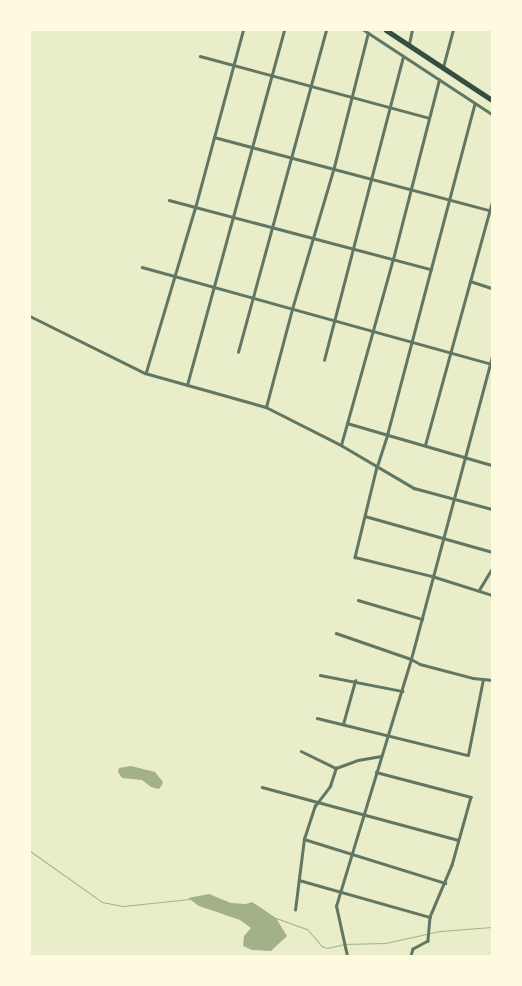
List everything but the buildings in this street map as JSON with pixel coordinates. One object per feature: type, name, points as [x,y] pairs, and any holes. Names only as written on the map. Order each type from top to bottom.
[{"type":"main road","points":[[386,30],[492,100]]},
{"type":"street","points":[[145,373],[195,208],[232,64],[243,30]]},
{"type":"street","points":[[187,385],[284,30]]},
{"type":"street","points":[[238,352],[274,227],[326,30]]},
{"type":"street","points":[[364,30],[492,114]]},
{"type":"street","points":[[409,45],[412,30]]},
{"type":"street","points":[[442,68],[453,30]]},
{"type":"street","points":[[266,407],[292,309],[334,167],[368,33]]},
{"type":"street","points":[[200,56],[352,99],[429,118]]},
{"type":"street","points":[[324,360],[403,57]]},
{"type":"street","points":[[340,446],[393,259],[439,80]]},
{"type":"street","points":[[475,104],[388,434],[377,466],[355,557],[432,576],[492,595]]},
{"type":"street","points":[[488,112],[492,110]]},
{"type":"street","points":[[214,137],[334,167],[491,211]]},
{"type":"street","points":[[170,200],[353,250],[431,269]]},
{"type":"street","points":[[425,445],[492,202]]},
{"type":"street","points":[[142,267],[491,363]]},
{"type":"street","points":[[470,281],[492,288]]},
{"type":"street","points":[[30,316],[145,373],[266,407],[377,466],[414,488],[492,509]]},
{"type":"street","points":[[347,956],[336,906],[412,659],[442,538],[492,357]]},
{"type":"street","points":[[347,423],[492,465]]},
{"type":"street","points":[[365,516],[492,552]]},
{"type":"street","points":[[479,590],[492,568]]},
{"type":"street","points":[[358,600],[422,619]]},
{"type":"street","points":[[336,633],[412,659],[420,664],[492,680]]},
{"type":"street","points":[[320,674],[402,691]]},
{"type":"street","points":[[317,718],[468,754],[482,679]]},
{"type":"street","points":[[343,724],[355,681]]},
{"type":"street","points":[[301,752],[336,768],[358,760],[381,756]]},
{"type":"street","points":[[295,910],[304,839],[315,806],[330,786],[336,768]]},
{"type":"street","points":[[376,772],[471,797],[452,865],[430,917],[428,941],[413,949],[411,956]]},
{"type":"street","points":[[262,787],[458,840]]},
{"type":"street","points":[[304,839],[445,883]]},
{"type":"street","points":[[299,880],[430,917]]},
{"type":"shaded area","points":[[131,766],[155,772],[163,782],[162,785],[159,789],[151,787],[142,780],[122,778],[118,772],[119,768]]},
{"type":"shaded area","points":[[209,894],[231,903],[246,904],[252,902],[276,918],[287,936],[271,951],[252,950],[243,946],[244,936],[251,928],[240,920],[199,906],[188,898]]},
{"type":"waterway","points":[[30,851],[102,902],[123,906],[190,899]]},
{"type":"waterway","points":[[276,918],[307,929],[322,946],[327,948],[344,944],[385,943],[440,931],[492,927]]}]
